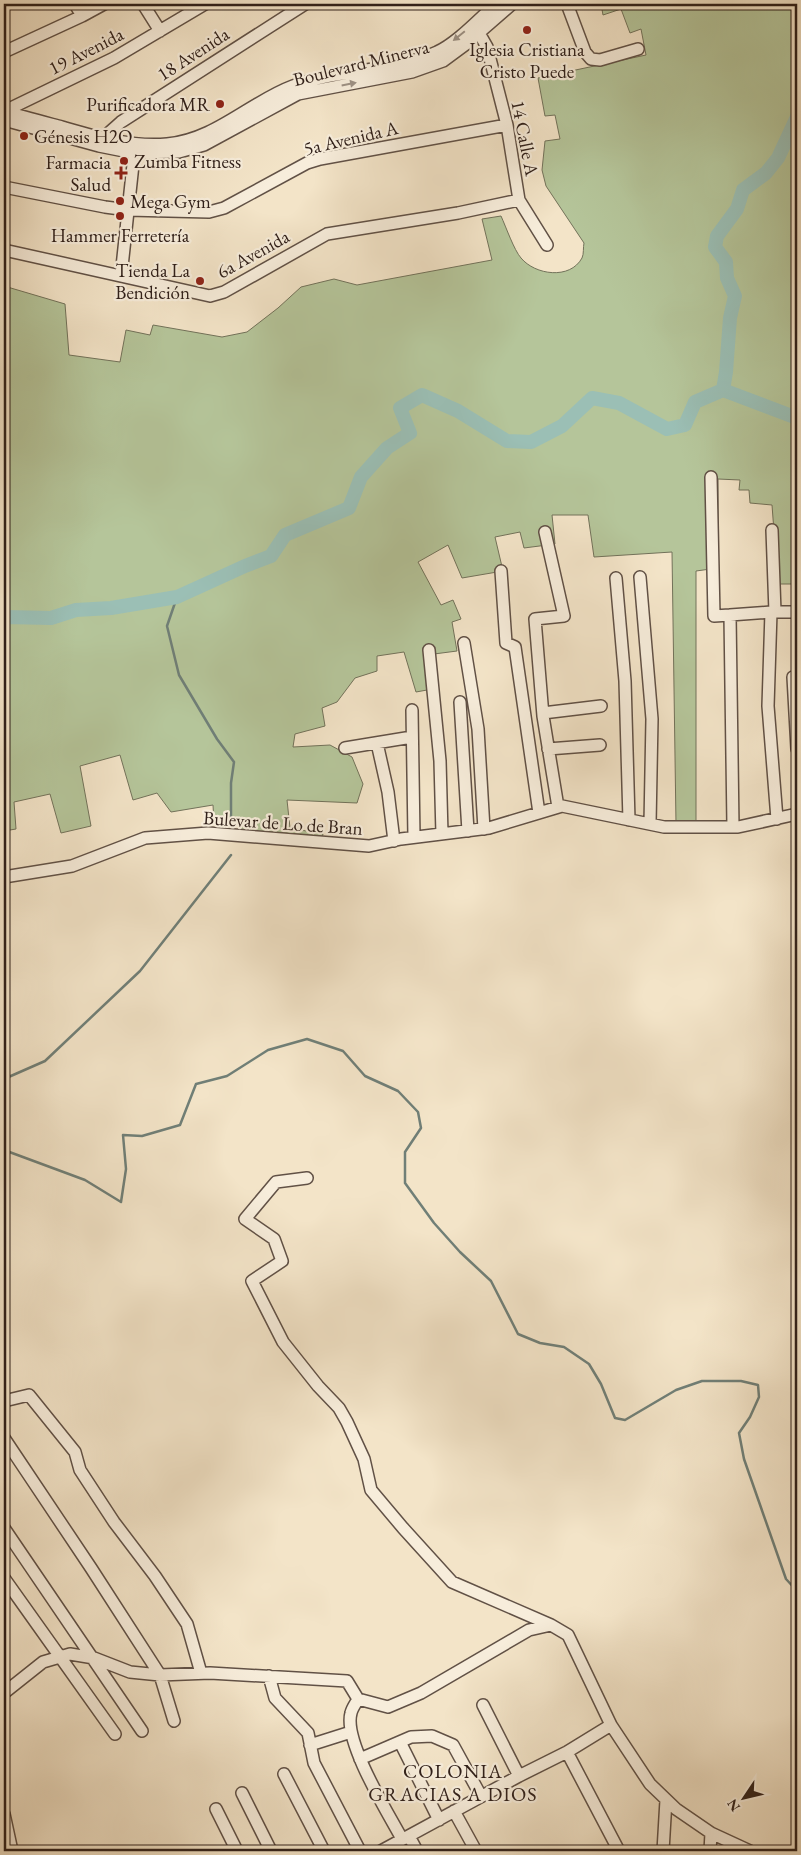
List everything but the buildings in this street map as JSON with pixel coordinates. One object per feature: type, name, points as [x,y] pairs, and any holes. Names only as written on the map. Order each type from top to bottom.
[{"type":"street","points":[[75,4],[82,16]]},
{"type":"street","points":[[4,52],[104,4]]},
{"type":"street","points":[[143,4],[160,32]]},
{"type":"street","name":"19 Avenida","points":[[5,114],[13,107],[114,58],[205,4]]},
{"type":"street","name":"18 Avenida","points":[[103,138],[121,122],[305,4]]},
{"type":"street","name":"Boulevard Minerva","points":[[5,114],[103,138],[135,149],[182,142],[207,132],[294,86],[410,61],[439,52],[459,36],[485,9],[496,4]]},
{"type":"street","name":"Boulevard Minerva","points":[[5,114],[99,146],[165,153],[179,152],[204,144],[298,94],[412,72],[443,61],[454,54],[512,4]]},
{"type":"street","points":[[567,4],[585,52],[591,59],[600,60],[638,49]]},
{"type":"street","name":"14 Calle A","points":[[479,33],[487,47],[507,125],[519,200],[547,245]]},
{"type":"street","name":"5a Avenida A","points":[[4,187],[128,210],[209,212],[224,208],[307,163],[320,159],[507,125]]},
{"type":"street","points":[[121,276],[135,149]]},
{"type":"street","name":"6a Avenida","points":[[4,250],[210,296],[224,292],[327,234],[458,213],[519,200]]},
{"type":"street","points":[[711,477],[714,616],[797,612]]},
{"type":"street","points":[[772,530],[773,612],[768,706],[777,818]]},
{"type":"street","points":[[546,532],[564,616],[535,619],[543,712],[558,807]]},
{"type":"street","points":[[501,571],[506,643],[515,647],[539,813]]},
{"type":"street","points":[[640,577],[652,719],[650,824]]},
{"type":"street","points":[[616,578],[625,681],[629,820]]},
{"type":"street","points":[[730,615],[733,827]]},
{"type":"street","points":[[464,643],[478,729],[484,829]]},
{"type":"street","points":[[429,650],[440,761],[442,834]]},
{"type":"street","points":[[793,677],[797,749]]},
{"type":"street","points":[[460,702],[468,831]]},
{"type":"street","points":[[543,712],[601,706]]},
{"type":"street","points":[[412,710],[414,838]]},
{"type":"street","points":[[345,748],[412,737]]},
{"type":"street","points":[[376,743],[388,792],[394,841]]},
{"type":"street","points":[[548,749],[600,745]]},
{"type":"street","name":"Bulevar de Lo de Bran","points":[[4,877],[72,866],[145,838],[208,833],[369,846],[484,829],[562,806],[664,827],[733,827],[797,814]]},
{"type":"street","points":[[308,1178],[276,1182],[245,1218],[274,1239],[282,1261],[252,1281],[283,1342],[343,1415],[364,1459],[371,1490],[452,1582],[568,1634],[611,1725],[650,1784],[676,1809],[711,1833],[746,1850]]},
{"type":"street","points":[[4,1401],[29,1395],[75,1452],[80,1470],[114,1522],[155,1576],[187,1624],[201,1673]]},
{"type":"street","points":[[4,1438],[160,1675],[174,1721]]},
{"type":"street","points":[[4,1528],[142,1731]]},
{"type":"street","points":[[4,1578],[115,1734]]},
{"type":"street","points":[[5,1688],[43,1662],[70,1654],[94,1658],[130,1672],[160,1675],[201,1673],[347,1681],[358,1699],[388,1707],[421,1693],[529,1630],[551,1625]]},
{"type":"street","points":[[269,1676],[275,1698],[308,1732],[314,1763],[360,1851]]},
{"type":"street","points":[[358,1699],[351,1714],[351,1732],[360,1758],[406,1838],[417,1851]]},
{"type":"street","points":[[483,1705],[519,1776]]},
{"type":"street","points":[[381,1851],[566,1752],[611,1725]]},
{"type":"street","points":[[310,1745],[351,1732]]},
{"type":"street","points":[[360,1758],[411,1737],[432,1736],[453,1745],[481,1796]]},
{"type":"street","points":[[400,1742],[439,1820]]},
{"type":"street","points":[[566,1752],[619,1851]]},
{"type":"street","points":[[284,1774],[324,1851]]},
{"type":"street","points":[[242,1793],[271,1851]]},
{"type":"street","points":[[663,1851],[666,1800]]},
{"type":"street","points":[[216,1809],[237,1851]]},
{"type":"street","points":[[454,1811],[476,1851]]},
{"type":"street","points":[[4,1814],[12,1851]]},
{"type":"street","points":[[710,1851],[711,1833]]},
{"type":"green space","points":[[601,4],[797,4],[797,584],[778,584],[772,505],[750,503],[749,490],[739,490],[740,480],[718,479],[718,568],[696,571],[696,825],[676,824],[672,552],[594,557],[588,515],[552,515],[555,544],[524,548],[520,532],[495,537],[503,571],[462,578],[448,545],[418,562],[441,605],[453,600],[461,619],[452,622],[457,651],[434,654],[438,688],[416,692],[404,652],[377,656],[377,671],[355,678],[337,702],[322,708],[325,726],[295,734],[293,747],[330,745],[352,757],[363,784],[357,803],[287,800],[290,828],[323,834],[320,846],[240,839],[241,821],[214,823],[213,805],[171,812],[157,793],[133,800],[120,755],[80,766],[91,826],[61,833],[50,794],[14,802],[16,829],[4,831],[4,286],[65,304],[69,355],[120,362],[126,330],[150,335],[153,325],[222,337],[247,332],[301,287],[334,279],[357,285],[492,260],[482,219],[501,216],[518,254],[527,264],[552,273],[569,270],[577,265],[582,258],[584,243],[546,186],[542,170],[545,141],[560,139],[555,115],[545,116],[538,78],[646,55],[641,29],[630,33],[621,9],[603,15]]},
{"type":"waterway","points":[[4,618],[51,618],[76,610],[111,608],[177,597],[271,556],[285,535],[349,508],[361,477],[387,448],[410,433],[400,408],[422,395],[458,411],[507,441],[531,442],[562,426],[592,398],[619,403],[667,429],[685,425],[695,402],[723,390],[730,318],[735,296],[727,278],[726,262],[715,247],[717,236],[737,209],[743,190],[766,173],[778,158],[797,117]]},
{"type":"waterway","points":[[723,390],[797,418]]},
{"type":"waterway","points":[[177,597],[167,626],[179,675],[217,739],[234,762],[231,783],[231,819]]},
{"type":"waterway","points":[[4,1079],[45,1061],[140,971],[231,855]]},
{"type":"waterway","points":[[4,1150],[85,1180],[121,1202],[126,1169],[123,1135],[142,1136],[180,1125],[196,1084],[227,1076],[268,1050],[307,1039],[343,1051],[365,1076],[398,1091],[418,1112],[421,1128],[405,1152],[405,1183],[434,1223],[460,1252],[491,1281],[518,1334],[540,1343],[564,1347],[589,1364],[601,1384],[615,1418],[625,1420],[676,1390],[702,1381],[741,1381],[758,1385],[759,1397],[750,1417],[739,1433],[744,1459],[786,1579],[797,1591]]},
{"type":"place","name":"Iglesia Cristiana Cristo Puede","points":[[527,30]]},
{"type":"place","name":"Purificadora MR","points":[[220,104]]},
{"type":"place","name":"Génesis H2O","points":[[24,136]]},
{"type":"place","name":"Zumba Fitness","points":[[124,161]]},
{"type":"place","name":"Farmacia Salud","points":[[121,173]]},
{"type":"place","name":"Mega Gym","points":[[120,201]]},
{"type":"place","name":"Hammer Ferretería","points":[[120,216]]},
{"type":"place","name":"Tienda La Bendición","points":[[200,281]]},
{"type":"district","name":"COLONIA GRACIAS A DIOS","points":[[453,1782]]}]
